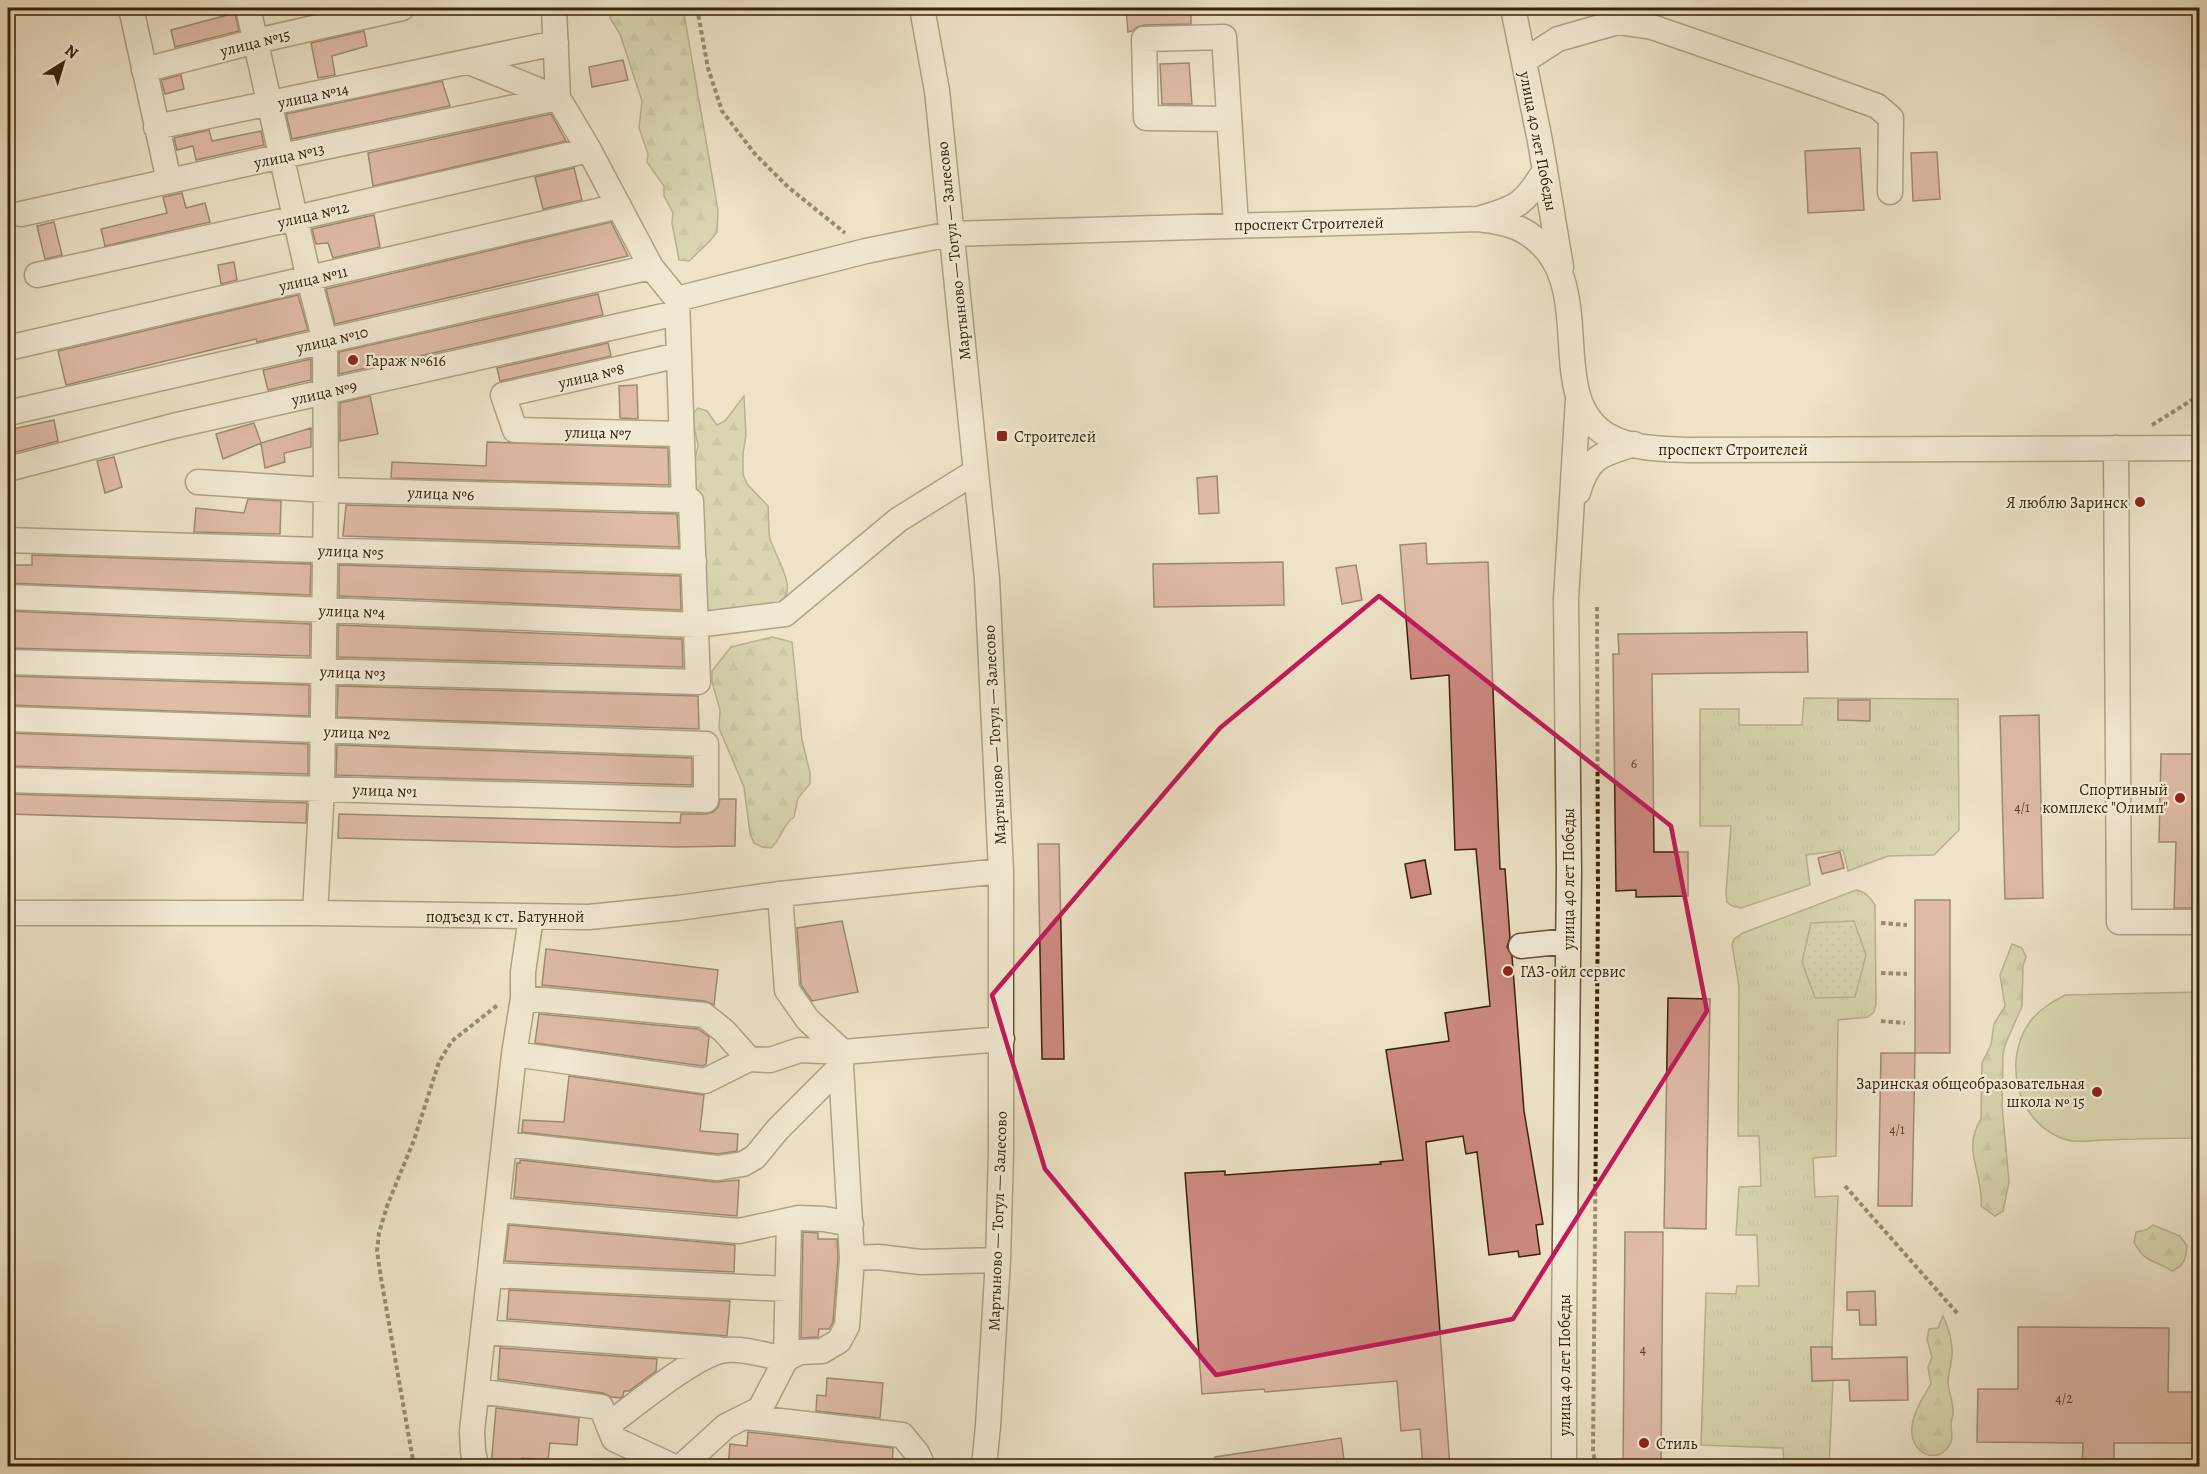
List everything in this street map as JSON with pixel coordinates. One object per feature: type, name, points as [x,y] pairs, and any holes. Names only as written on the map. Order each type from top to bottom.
[{"type":"street","points":[[131,8],[169,181]]},
{"type":"street","points":[[248,8],[325,341],[326,490],[322,789],[315,913]]},
{"type":"street","name":"улица №15","points":[[144,70],[256,41],[402,8]]},
{"type":"street","points":[[554,8],[558,98],[589,150],[651,267],[677,306],[684,500],[691,501],[696,625]]},
{"type":"street","name":"Мартыново — Тогул — Залесово","points":[[922,8],[937,91],[987,579],[1000,870],[1002,1039],[998,1260],[984,1467]]},
{"type":"street","name":"улица 40 лет Победы","points":[[1513,8],[1563,275]]},
{"type":"street","points":[[1524,61],[1558,39],[1618,22],[1652,27],[1802,79],[1877,106],[1891,118],[1890,192]]},
{"type":"street","points":[[1229,119],[1146,118],[1144,39],[1224,37],[1236,225]]},
{"type":"street","name":"улица №14","points":[[156,127],[470,63],[556,43]]},
{"type":"street","points":[[470,63],[558,98]]},
{"type":"street","name":"улица №13","points":[[21,214],[558,98]]},
{"type":"street","name":"улица №12","points":[[37,275],[589,150]]},
{"type":"street","points":[[1478,219],[1517,206],[1534,189],[1545,170]]},
{"type":"street","name":"улица №11","points":[[8,348],[619,206]]},
{"type":"street","name":"проспект Строителей","points":[[866,251],[950,234],[1478,219],[1521,229],[1538,240],[1551,255],[1563,275],[1578,399],[1592,422],[1606,434],[1634,444],[1651,448],[1687,450],[2199,448]]},
{"type":"street","name":"улица №9","points":[[8,469],[173,426],[325,392],[677,306],[866,251]]},
{"type":"street","name":"улица №10","points":[[12,412],[651,267]]},
{"type":"street","name":"улица №8","points":[[515,430],[503,395],[679,354]]},
{"type":"street","name":"улица 40 лет Победы","points":[[1564,1467],[1568,941],[1566,599],[1578,399]]},
{"type":"street","name":"улица №7","points":[[515,430],[681,434]]},
{"type":"street","points":[[1572,512],[1582,478],[1589,465],[1601,455],[1634,444]]},
{"type":"street","points":[[2116,448],[2119,922],[2199,922]]},
{"type":"street","name":"улица №4","points":[[8,597],[696,625],[785,614],[898,520],[975,472]]},
{"type":"street","name":"улица №6","points":[[198,482],[326,490],[684,500]]},
{"type":"street","name":"улица №5","points":[[8,540],[694,562]]},
{"type":"street","name":"улица №3","points":[[8,662],[698,682],[696,625]]},
{"type":"street","name":"улица №2","points":[[8,719],[706,744]]},
{"type":"street","name":"улица №1","points":[[8,780],[706,800],[706,744]]},
{"type":"street","name":"подъезд к ст. Батунной","points":[[8,914],[315,913],[589,916],[678,909],[780,894],[1000,870]]},
{"type":"street","points":[[483,1332],[739,1350],[786,1359],[800,1352],[822,1351],[839,1341],[847,1326],[852,1258],[842,1059],[808,1020],[787,990],[780,894]]},
{"type":"street","points":[[476,1467],[472,1451],[472,1431],[531,917]]},
{"type":"street","points":[[1521,946],[1568,941]]},
{"type":"street","points":[[523,998],[704,1015],[724,1031],[749,1059]]},
{"type":"street","points":[[514,1054],[705,1081],[749,1059],[770,1060],[800,1050],[842,1059],[1002,1039]]},
{"type":"street","points":[[504,1144],[718,1167],[743,1164],[755,1157],[842,1059]]},
{"type":"street","points":[[497,1210],[739,1231],[799,1218],[824,1219],[851,1224]]},
{"type":"street","points":[[682,1467],[726,1426],[760,1409],[786,1359],[789,1220]]},
{"type":"street","points":[[852,1258],[878,1257],[921,1262],[998,1260]]},
{"type":"street","points":[[490,1275],[787,1289]]},
{"type":"street","points":[[608,1425],[695,1362],[723,1350]]},
{"type":"street","points":[[477,1391],[601,1407],[614,1439],[672,1467]]},
{"type":"street","points":[[745,1417],[902,1435],[916,1453],[923,1467]]},
{"type":"path","points":[[697,8],[708,68],[722,111],[754,154],[788,187],[866,251]]},
{"type":"path","points":[[2145,430],[2199,395]]},
{"type":"path","points":[[1596,1467],[1593,1452],[1598,900],[1597,607]]},
{"type":"path","points":[[1881,923],[1907,925]]},
{"type":"path","points":[[414,1467],[379,1269],[377,1251],[380,1233],[387,1206],[414,1140],[439,1062],[452,1041],[507,999],[523,972]]},
{"type":"path","points":[[1881,973],[1907,974]]},
{"type":"path","points":[[1881,1021],[1905,1023]]},
{"type":"path","points":[[1845,1186],[1958,1314]]},
{"type":"highlighted area","points":[[1379,596],[1671,826],[1707,1011],[1513,1319],[1216,1375],[1045,1169],[992,995],[1220,728]]},
{"type":"green space","points":[[610,8],[683,8],[718,210],[717,232],[689,261],[679,260],[672,223],[673,213],[664,196],[664,186],[647,162],[648,154],[639,128],[642,101],[620,34],[610,18]]},
{"type":"green space","points":[[744,396],[746,435],[743,474],[747,484],[768,506],[770,539],[784,572],[787,591],[783,599],[765,609],[707,612],[702,605],[700,539],[704,520],[703,510],[692,484],[698,446],[692,415],[698,408],[707,411],[717,425],[725,421]]},
{"type":"green space","points":[[772,637],[792,642],[802,740],[810,773],[810,784],[798,798],[794,817],[771,848],[754,843],[750,834],[744,787],[719,728],[720,710],[712,682],[712,671],[731,647]]},
{"type":"green space","points":[[1804,698],[1958,699],[1959,830],[1934,855],[1888,856],[1848,871],[1843,850],[1806,855],[1810,885],[1741,908],[1732,906],[1727,902],[1726,893],[1731,826],[1700,826],[1700,709],[1739,709],[1739,725],[1802,725]]},
{"type":"green space","points":[[1856,890],[1867,895],[1875,905],[1876,1004],[1874,1012],[1868,1017],[1838,1020],[1836,1156],[1813,1158],[1815,1197],[1838,1196],[1832,1347],[1811,1348],[1812,1381],[1833,1380],[1829,1466],[1784,1466],[1783,1448],[1701,1445],[1706,1293],[1736,1294],[1737,1286],[1759,1286],[1757,1235],[1736,1235],[1739,1187],[1761,1186],[1759,1136],[1738,1136],[1739,986],[1732,945],[1734,939],[1743,933]]},
{"type":"green space","points":[[1854,921],[1866,955],[1855,997],[1815,998],[1802,962],[1811,923]]},
{"type":"green space","points":[[2012,944],[2022,948],[2026,957],[2023,966],[2022,1006],[2003,1054],[2002,1105],[2009,1182],[2003,1211],[1995,1216],[1981,1206],[1973,1141],[1981,1119],[1982,1063],[1991,1045],[1994,1024],[2005,1006],[2000,975]]},
{"type":"green space","points":[[2199,992],[2199,1138],[2071,1141],[2050,1132],[2036,1121],[2026,1107],[2019,1090],[2016,1073],[2021,1039],[2029,1023],[2041,1010],[2065,995]]},
{"type":"green space","points":[[2153,1225],[2180,1236],[2187,1246],[2184,1261],[2172,1271],[2146,1258],[2134,1242],[2136,1232],[2146,1230]]},
{"type":"green space","points":[[1943,1316],[1950,1335],[1952,1351],[1948,1383],[1953,1413],[1952,1438],[1946,1450],[1932,1455],[1919,1450],[1912,1436],[1912,1426],[1917,1410],[1931,1384],[1928,1367],[1932,1357],[1927,1339],[1929,1329],[1938,1328]]},
{"type":"building","points":[[1126,8],[1191,8],[1191,24],[1144,25],[1128,32]]},
{"type":"building","points":[[235,13],[239,31],[175,47],[171,30]]},
{"type":"building","points":[[364,31],[367,46],[332,56],[335,75],[318,78],[311,43]]},
{"type":"building","points":[[623,60],[628,80],[592,87],[589,67]]},
{"type":"building","points":[[1189,63],[1192,104],[1162,104],[1160,64]]},
{"type":"building","points":[[181,75],[184,89],[165,94],[161,80]]},
{"type":"building","points":[[442,81],[450,106],[292,139],[286,114]]},
{"type":"building","points":[[551,114],[566,141],[373,186],[368,153]]},
{"type":"building","points":[[209,130],[212,141],[261,131],[264,145],[196,160],[193,146],[177,150],[174,138]]},
{"type":"building","points":[[1860,148],[1864,210],[1808,213],[1805,151]]},
{"type":"building","points":[[1937,152],[1940,199],[1913,201],[1911,153]]},
{"type":"building","points":[[574,168],[582,200],[543,209],[535,177]]},
{"type":"building","points":[[182,193],[186,208],[205,203],[210,222],[105,246],[101,229],[167,213],[163,197]]},
{"type":"building","points":[[374,215],[380,247],[333,258],[328,243],[316,244],[312,229]]},
{"type":"building","points":[[54,222],[62,255],[45,259],[37,226]]},
{"type":"building","points":[[611,222],[628,256],[335,324],[326,289]]},
{"type":"building","points":[[234,262],[237,280],[221,284],[218,265]]},
{"type":"building","points":[[598,294],[603,315],[339,374],[339,352]]},
{"type":"building","points":[[298,295],[308,330],[257,342],[256,339],[66,385],[58,351]]},
{"type":"building","points":[[608,343],[611,356],[500,381],[497,368]]},
{"type":"building","points":[[311,359],[311,380],[268,390],[263,370]]},
{"type":"building","points":[[637,385],[638,419],[620,418],[619,386]]},
{"type":"building","points":[[370,396],[378,434],[340,441],[340,403]]},
{"type":"building","points":[[54,420],[58,441],[8,454],[8,430]]},
{"type":"building","points":[[254,423],[261,443],[223,459],[216,434]]},
{"type":"building","points":[[311,428],[311,447],[284,453],[285,462],[265,468],[261,443]]},
{"type":"building","points":[[487,442],[668,448],[669,485],[391,478],[392,462],[486,466]]},
{"type":"building","points":[[114,457],[122,487],[105,493],[97,461]]},
{"type":"building","points":[[1217,476],[1219,513],[1199,514],[1197,478]]},
{"type":"building","points":[[248,499],[281,501],[280,534],[194,532],[196,508],[244,513]]},
{"type":"building","points":[[346,505],[677,514],[679,547],[343,536]]},
{"type":"building","points":[[1426,543],[1427,564],[1488,562],[1500,869],[1505,869],[1510,938],[1507,947],[1512,956],[1524,1111],[1543,1224],[1536,1225],[1540,1254],[1519,1257],[1518,1251],[1489,1255],[1477,1152],[1466,1154],[1463,1136],[1426,1142],[1450,1467],[1423,1467],[1420,1429],[1401,1431],[1397,1381],[1265,1392],[1264,1389],[1202,1394],[1185,1173],[1225,1171],[1225,1175],[1381,1164],[1380,1162],[1403,1160],[1386,1050],[1449,1041],[1445,1013],[1490,1006],[1476,849],[1455,850],[1449,675],[1411,679],[1400,545]]},
{"type":"building","points":[[32,555],[311,564],[310,595],[8,583],[8,565],[32,565]]},
{"type":"building","points":[[1283,562],[1284,605],[1154,607],[1153,564]]},
{"type":"building","points":[[339,565],[680,576],[681,610],[339,596]]},
{"type":"building","points":[[1356,565],[1362,600],[1342,604],[1336,568]]},
{"type":"building","points":[[8,611],[310,624],[310,656],[8,648]]},
{"type":"building","points":[[338,625],[682,639],[683,667],[338,657]]},
{"type":"building","points":[[1807,632],[1808,672],[1652,674],[1654,852],[1688,852],[1688,896],[1636,897],[1636,890],[1616,891],[1613,654],[1619,654],[1618,634]]},
{"type":"building","points":[[8,676],[309,685],[309,716],[8,705]]},
{"type":"building","points":[[338,686],[698,696],[699,729],[337,717]]},
{"type":"building","points":[[1838,700],[1870,700],[1870,721],[1838,720]]},
{"type":"building","points":[[2039,715],[2043,898],[2005,899],[2000,716]]},
{"type":"building","points":[[8,733],[308,744],[308,774],[8,766]]},
{"type":"building","points":[[337,745],[692,758],[692,785],[336,775]]},
{"type":"building","name":"Спортивный комплекс \"Олимп\"","points":[[2161,754],[2199,754],[2199,908],[2174,908],[2176,842],[2159,842]]},
{"type":"building","points":[[8,794],[307,803],[306,823],[8,814]]},
{"type":"building","points":[[720,799],[736,799],[735,846],[677,847],[338,838],[339,814],[680,823],[681,814],[713,812],[718,807]]},
{"type":"building","points":[[1038,844],[1059,844],[1064,1059],[1042,1059]]},
{"type":"building","points":[[1840,852],[1844,868],[1822,874],[1818,858]]},
{"type":"building","points":[[1425,860],[1431,894],[1411,898],[1405,864]]},
{"type":"building","points":[[1915,900],[1950,900],[1950,1053],[1915,1053]]},
{"type":"building","points":[[842,921],[858,992],[812,1001],[801,985],[797,928]]},
{"type":"building","points":[[546,949],[718,970],[714,1005],[705,1001],[542,985]]},
{"type":"building","points":[[1668,998],[1710,999],[1706,1229],[1664,1228]]},
{"type":"building","points":[[539,1014],[698,1029],[709,1037],[706,1064],[703,1066],[535,1043]]},
{"type":"building","points":[[1881,1053],[1915,1053],[1912,1206],[1878,1206]]},
{"type":"building","points":[[569,1076],[704,1095],[700,1131],[738,1134],[737,1151],[718,1154],[522,1132],[523,1120],[564,1122]]},
{"type":"building","points":[[520,1160],[716,1182],[739,1180],[737,1216],[514,1197],[517,1163],[520,1163]]},
{"type":"building","points":[[509,1225],[735,1245],[734,1272],[505,1261]]},
{"type":"building","points":[[803,1232],[818,1233],[818,1239],[837,1239],[838,1258],[833,1322],[829,1329],[819,1329],[818,1337],[801,1338]]},
{"type":"building","points":[[1625,1232],[1663,1232],[1661,1467],[1623,1467]]},
{"type":"building","points":[[509,1290],[730,1301],[727,1336],[507,1319]]},
{"type":"building","points":[[1875,1291],[1876,1325],[1860,1325],[1859,1310],[1847,1310],[1847,1292]]},
{"type":"building","points":[[2018,1327],[2169,1328],[2168,1392],[2199,1392],[2199,1443],[2114,1443],[2114,1467],[2082,1467],[2083,1443],[1977,1442],[1978,1389],[2018,1389]]},
{"type":"building","points":[[1811,1347],[1832,1347],[1832,1359],[1907,1357],[1908,1400],[1850,1401],[1849,1380],[1812,1381]]},
{"type":"building","points":[[500,1348],[657,1359],[656,1371],[629,1391],[624,1391],[620,1398],[611,1397],[603,1393],[498,1379]]},
{"type":"building","points":[[827,1378],[883,1383],[880,1418],[816,1411],[817,1395],[826,1396]]},
{"type":"building","points":[[496,1408],[579,1418],[577,1445],[550,1443],[548,1460],[522,1458],[522,1467],[491,1467]]},
{"type":"building","points":[[748,1432],[893,1448],[892,1467],[728,1467],[730,1444],[747,1446]]},
{"type":"building","points":[[1341,1438],[1345,1467],[1216,1467],[1215,1457]]},
{"type":"place","name":"Гараж №616","points":[[353,360]]},
{"type":"place","name":"Строителей","points":[[1002,436]]},
{"type":"place","name":"Я люблю Заринск","points":[[2140,502]]},
{"type":"place","name":"Спортивный комплекс \"Олимп\"","points":[[2180,798]]},
{"type":"place","name":"ГАЗ-ойл сервис","points":[[1508,971]]},
{"type":"place","name":"Заринская общеобразовательная школа № 15","points":[[2097,1092]]},
{"type":"place","name":"Стиль","points":[[1644,1443]]}]
